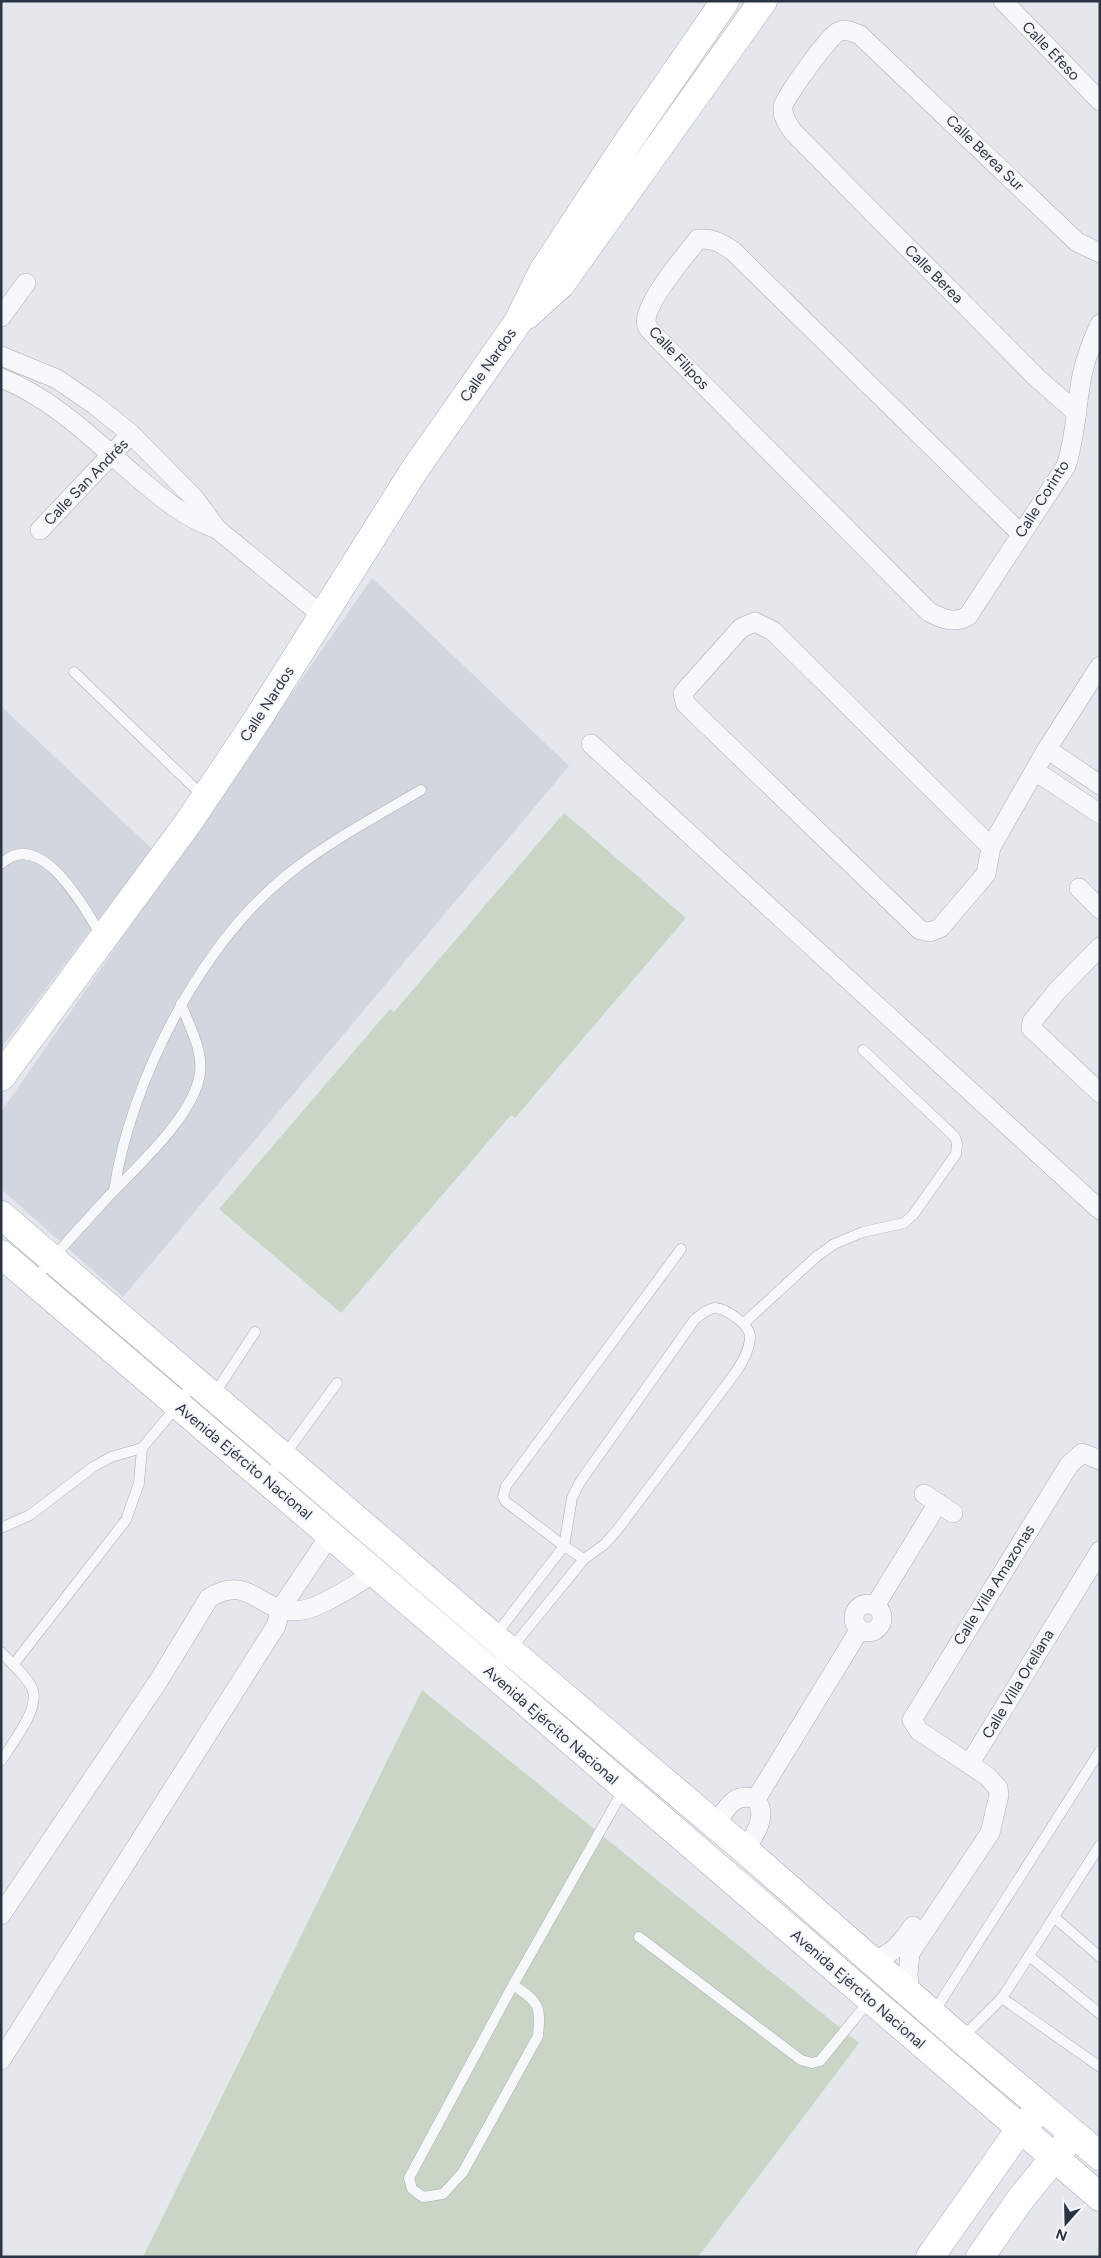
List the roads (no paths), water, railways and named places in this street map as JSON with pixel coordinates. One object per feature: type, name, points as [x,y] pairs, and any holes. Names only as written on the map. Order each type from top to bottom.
[{"type":"main road","name":"Calle Nardos","points":[[1,1077],[205,798],[324,616],[415,469],[518,322],[543,271],[627,143],[725,1]]},
{"type":"main road","name":"Calle Nardos","points":[[518,322],[545,301],[561,284],[763,1]]},
{"type":"main road","name":"Avenida Ejército Nacional","points":[[1,1215],[52,1258],[198,1403],[266,1480],[330,1535],[375,1573],[490,1652],[715,1825],[961,2039],[1100,2156]]},
{"type":"main road","name":"Avenida Ejército Nacional","points":[[1,1254],[33,1281],[198,1403],[283,1456],[490,1652],[624,1788],[1100,2197]]},
{"type":"main road","points":[[930,2257],[1020,2129],[1042,2107]]},
{"type":"main road","points":[[980,2257],[1022,2197],[1074,2134]]},
{"type":"street","name":"Calle Efeso","points":[[1003,1],[1100,101]]},
{"type":"street","name":"Calle Berea Sur","points":[[793,132],[784,118],[783,106],[788,96],[829,40],[838,32],[847,30],[860,35],[1077,242],[1100,253]]},
{"type":"street","name":"Calle Berea","points":[[793,132],[1037,378],[1077,413]]},
{"type":"street","name":"Calle Filipos","points":[[950,621],[929,612],[657,338],[647,325],[647,311],[653,299],[698,239],[710,238],[733,252],[1021,534]]},
{"type":"street","points":[[1,317],[26,283]]},
{"type":"street","name":"Calle Corinto","points":[[950,621],[960,621],[968,616],[1066,466],[1073,445],[1082,375],[1090,345],[1100,324]]},
{"type":"street","points":[[217,529],[183,515],[77,424],[49,404],[2,380],[10,359],[74,389],[132,434],[195,499],[217,529],[324,616]]},
{"type":"street","name":"Calle San Andrés","points":[[40,530],[132,434]]},
{"type":"street","points":[[992,847],[773,630],[755,622],[741,628],[683,693],[685,703],[697,715],[920,930],[930,932],[940,928],[986,874],[992,847],[1047,749],[1100,666]]},
{"type":"street","points":[[591,744],[1100,1210]]},
{"type":"street","points":[[1047,749],[1100,785]]},
{"type":"street","points":[[1035,771],[1100,814]]},
{"type":"street","points":[[1079,888],[1100,909]]},
{"type":"street","points":[[1100,947],[1057,992],[1032,1022],[1031,1028],[1100,1093]]},
{"type":"street","name":"Calle Villa Amazonas","points":[[970,1763],[919,1731],[912,1720],[1069,1465],[1082,1453],[1100,1460]]},
{"type":"street","points":[[756,1799],[860,1629],[871,1631],[880,1625],[882,1614],[875,1606],[938,1503]]},
{"type":"street","points":[[1,2060],[276,1626],[281,1608],[330,1535]]},
{"type":"street","name":"Calle Villa Orellana","points":[[970,1763],[1100,1550]]},
{"type":"street","points":[[1,1915],[159,1680],[209,1598],[220,1591],[240,1589],[281,1608],[296,1611],[324,1602],[375,1573]]},
{"type":"street","points":[[872,1960],[905,1949],[967,1859],[990,1833],[993,1813],[998,1804],[998,1788],[987,1776],[970,1763]]},
{"type":"street","points":[[715,1825],[727,1807],[738,1798],[744,1796],[756,1799],[761,1809],[760,1823],[745,1850]]},
{"type":"street","points":[[905,1949],[910,1993]]},
{"type":"lane","points":[[74,672],[205,798]]},
{"type":"lane","points":[[114,1191],[122,1143],[156,1055],[182,1004],[210,959],[236,926],[286,875],[367,822],[421,790]]},
{"type":"lane","points":[[1,864],[7,858],[24,853],[41,858],[59,874],[103,938]]},
{"type":"lane","points":[[33,1281],[114,1191],[150,1156],[191,1101],[197,1087],[200,1061],[182,1004]]},
{"type":"lane","points":[[744,1323],[816,1257],[834,1244],[863,1232],[904,1223],[913,1215],[956,1154],[957,1144],[955,1137],[863,1050]]},
{"type":"lane","points":[[584,1559],[506,1502],[503,1497],[506,1486],[681,1249]]},
{"type":"lane","points":[[715,1308],[726,1312],[744,1323],[750,1333],[749,1346],[736,1372],[618,1529],[604,1544],[584,1559],[490,1652],[564,1546],[572,1498],[580,1482],[695,1319],[715,1308]]},
{"type":"lane","points":[[1,1528],[30,1515],[93,1467],[111,1456],[142,1448],[198,1403],[255,1332]]},
{"type":"lane","points":[[266,1480],[337,1383]]},
{"type":"lane","points":[[13,1665],[126,1520],[139,1483],[142,1448]]},
{"type":"lane","points":[[1,1652],[33,1691],[34,1706],[1,1761]]},
{"type":"lane","points":[[933,2014],[1100,1752]]},
{"type":"lane","points":[[513,1985],[532,1998],[540,2012],[538,2036],[463,2172],[444,2194],[423,2197],[412,2189],[409,2178],[513,1985],[624,1788]]},
{"type":"lane","points":[[961,2039],[1002,1998],[1100,1846]]},
{"type":"lane","points":[[1054,1917],[1100,1957]]},
{"type":"lane","points":[[639,1937],[801,2060],[812,2063],[820,2061],[870,2000]]},
{"type":"lane","points":[[1029,1956],[1100,2014]]},
{"type":"lane","points":[[1002,1998],[1100,2067]]}]
